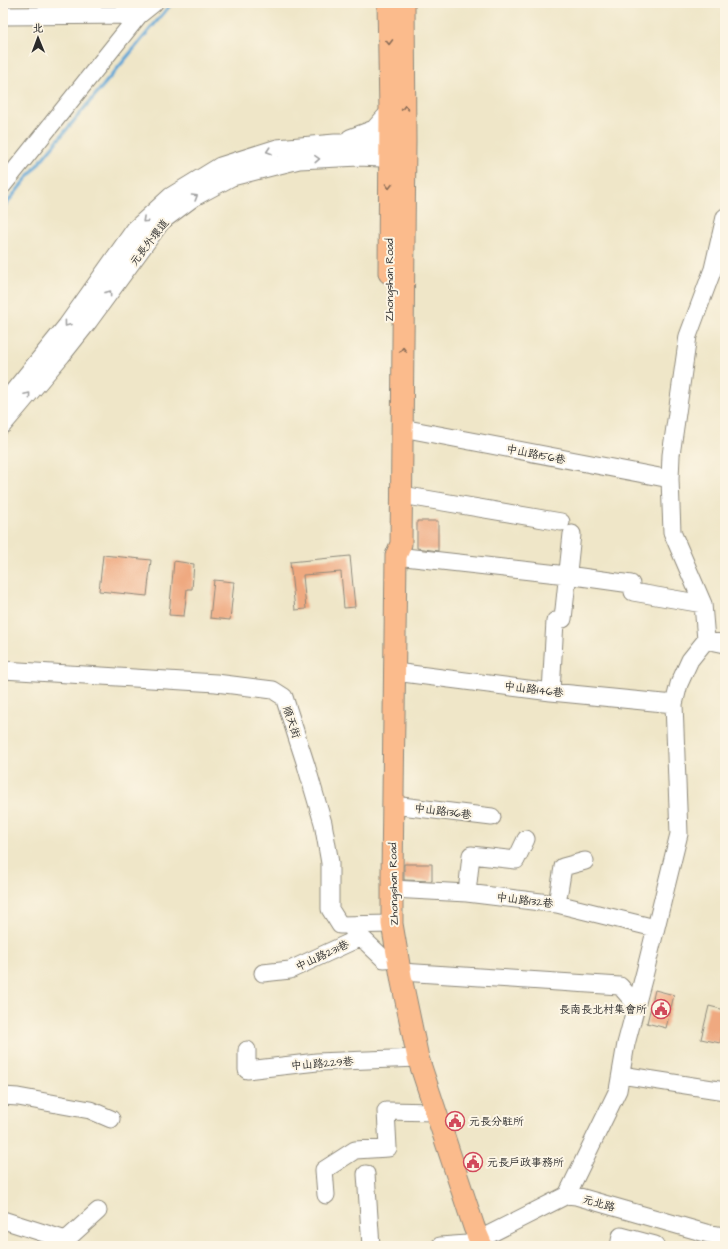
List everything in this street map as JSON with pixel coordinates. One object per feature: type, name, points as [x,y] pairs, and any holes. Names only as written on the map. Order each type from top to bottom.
[{"type":"main road","name":"Zhongshan Road","points":[[388,3],[390,111],[397,150],[402,428],[401,544],[396,556],[392,924],[418,1058],[474,1227],[481,1242]]},
{"type":"main road","name":"Zhongshan Road","points":[[396,556],[390,545],[397,150],[404,3]]},
{"type":"street","points":[[3,186],[139,15],[154,3]]},
{"type":"street","points":[[3,16],[139,15]]},
{"type":"street","points":[[335,143],[374,129],[390,111]]},
{"type":"street","name":"元長外環道","points":[[3,404],[67,325],[135,229],[171,196],[220,166],[277,148],[335,143],[397,150]]},
{"type":"street","name":"元長外環道","points":[[3,425],[76,338],[162,221],[193,198],[232,177],[299,160],[359,157],[397,150]]},
{"type":"street","points":[[440,1246],[481,1242],[567,1195],[618,1090],[626,1044],[656,928],[678,834],[674,704],[679,684],[690,660],[706,640],[703,604],[672,532],[670,480],[671,455],[688,336],[712,268],[725,217]]},
{"type":"street","name":"中山路156巷","points":[[402,428],[670,480]]},
{"type":"street","points":[[402,495],[567,528],[567,575],[559,620],[552,692]]},
{"type":"street","points":[[396,556],[567,575],[703,604]]},
{"type":"street","points":[[706,640],[725,644]]},
{"type":"street","name":"順天街","points":[[3,670],[216,683],[273,690],[284,697],[323,823],[330,863],[330,908],[340,925],[354,932],[392,924]]},
{"type":"street","name":"中山路146巷","points":[[395,672],[552,692],[674,704]]},
{"type":"street","name":"中山路136巷","points":[[393,805],[492,817]]},
{"type":"street","points":[[467,893],[471,855],[516,860],[526,839]]},
{"type":"street","points":[[557,904],[563,867],[585,861]]},
{"type":"street","name":"中山路132巷","points":[[392,889],[467,893],[557,904],[656,928]]},
{"type":"street","points":[[354,932],[384,959],[400,965],[620,986],[633,1001],[635,1008]]},
{"type":"street","name":"中山路231巷","points":[[263,973],[290,970],[354,932]]},
{"type":"street","name":"中山路229巷","points":[[247,1050],[247,1070],[317,1062],[418,1058]]},
{"type":"street","points":[[620,1075],[725,1090]]},
{"type":"street","points":[[3,1096],[18,1097],[90,1110],[111,1118]]},
{"type":"street","points":[[326,1195],[324,1170],[355,1150],[388,1148],[386,1111],[435,1112]]},
{"type":"street","points":[[366,1174],[371,1246]]},
{"type":"street","name":"元北路","points":[[567,1195],[576,1196],[710,1234],[725,1236]]},
{"type":"street","points":[[623,1210],[620,1241],[655,1246]]},
{"type":"street","points":[[3,1220],[66,1243],[98,1211]]},
{"type":"building","points":[[417,521],[438,521],[438,551],[417,548]]},
{"type":"building","points":[[103,555],[151,560],[147,596],[99,591]]},
{"type":"building","points":[[350,556],[355,607],[344,608],[341,572],[303,575],[306,609],[295,610],[290,562]]},
{"type":"building","points":[[174,561],[194,564],[192,589],[187,589],[184,616],[169,615]]},
{"type":"building","points":[[214,580],[234,582],[230,620],[210,618]]},
{"type":"building","points":[[404,864],[432,864],[432,881],[404,880]]},
{"type":"building","name":"長南長北村集會所","points":[[655,990],[674,995],[666,1028],[647,1023]]},
{"type":"building","points":[[709,1006],[725,1010],[725,1023],[720,1043],[701,1039]]},
{"type":"waterway","points":[[3,208],[172,3]]},
{"type":"place","name":"長南長北村集會所","points":[[661,1009]]},
{"type":"place","name":"元長分駐所","points":[[455,1121]]},
{"type":"place","name":"元長戶政事務所","points":[[473,1162]]}]
